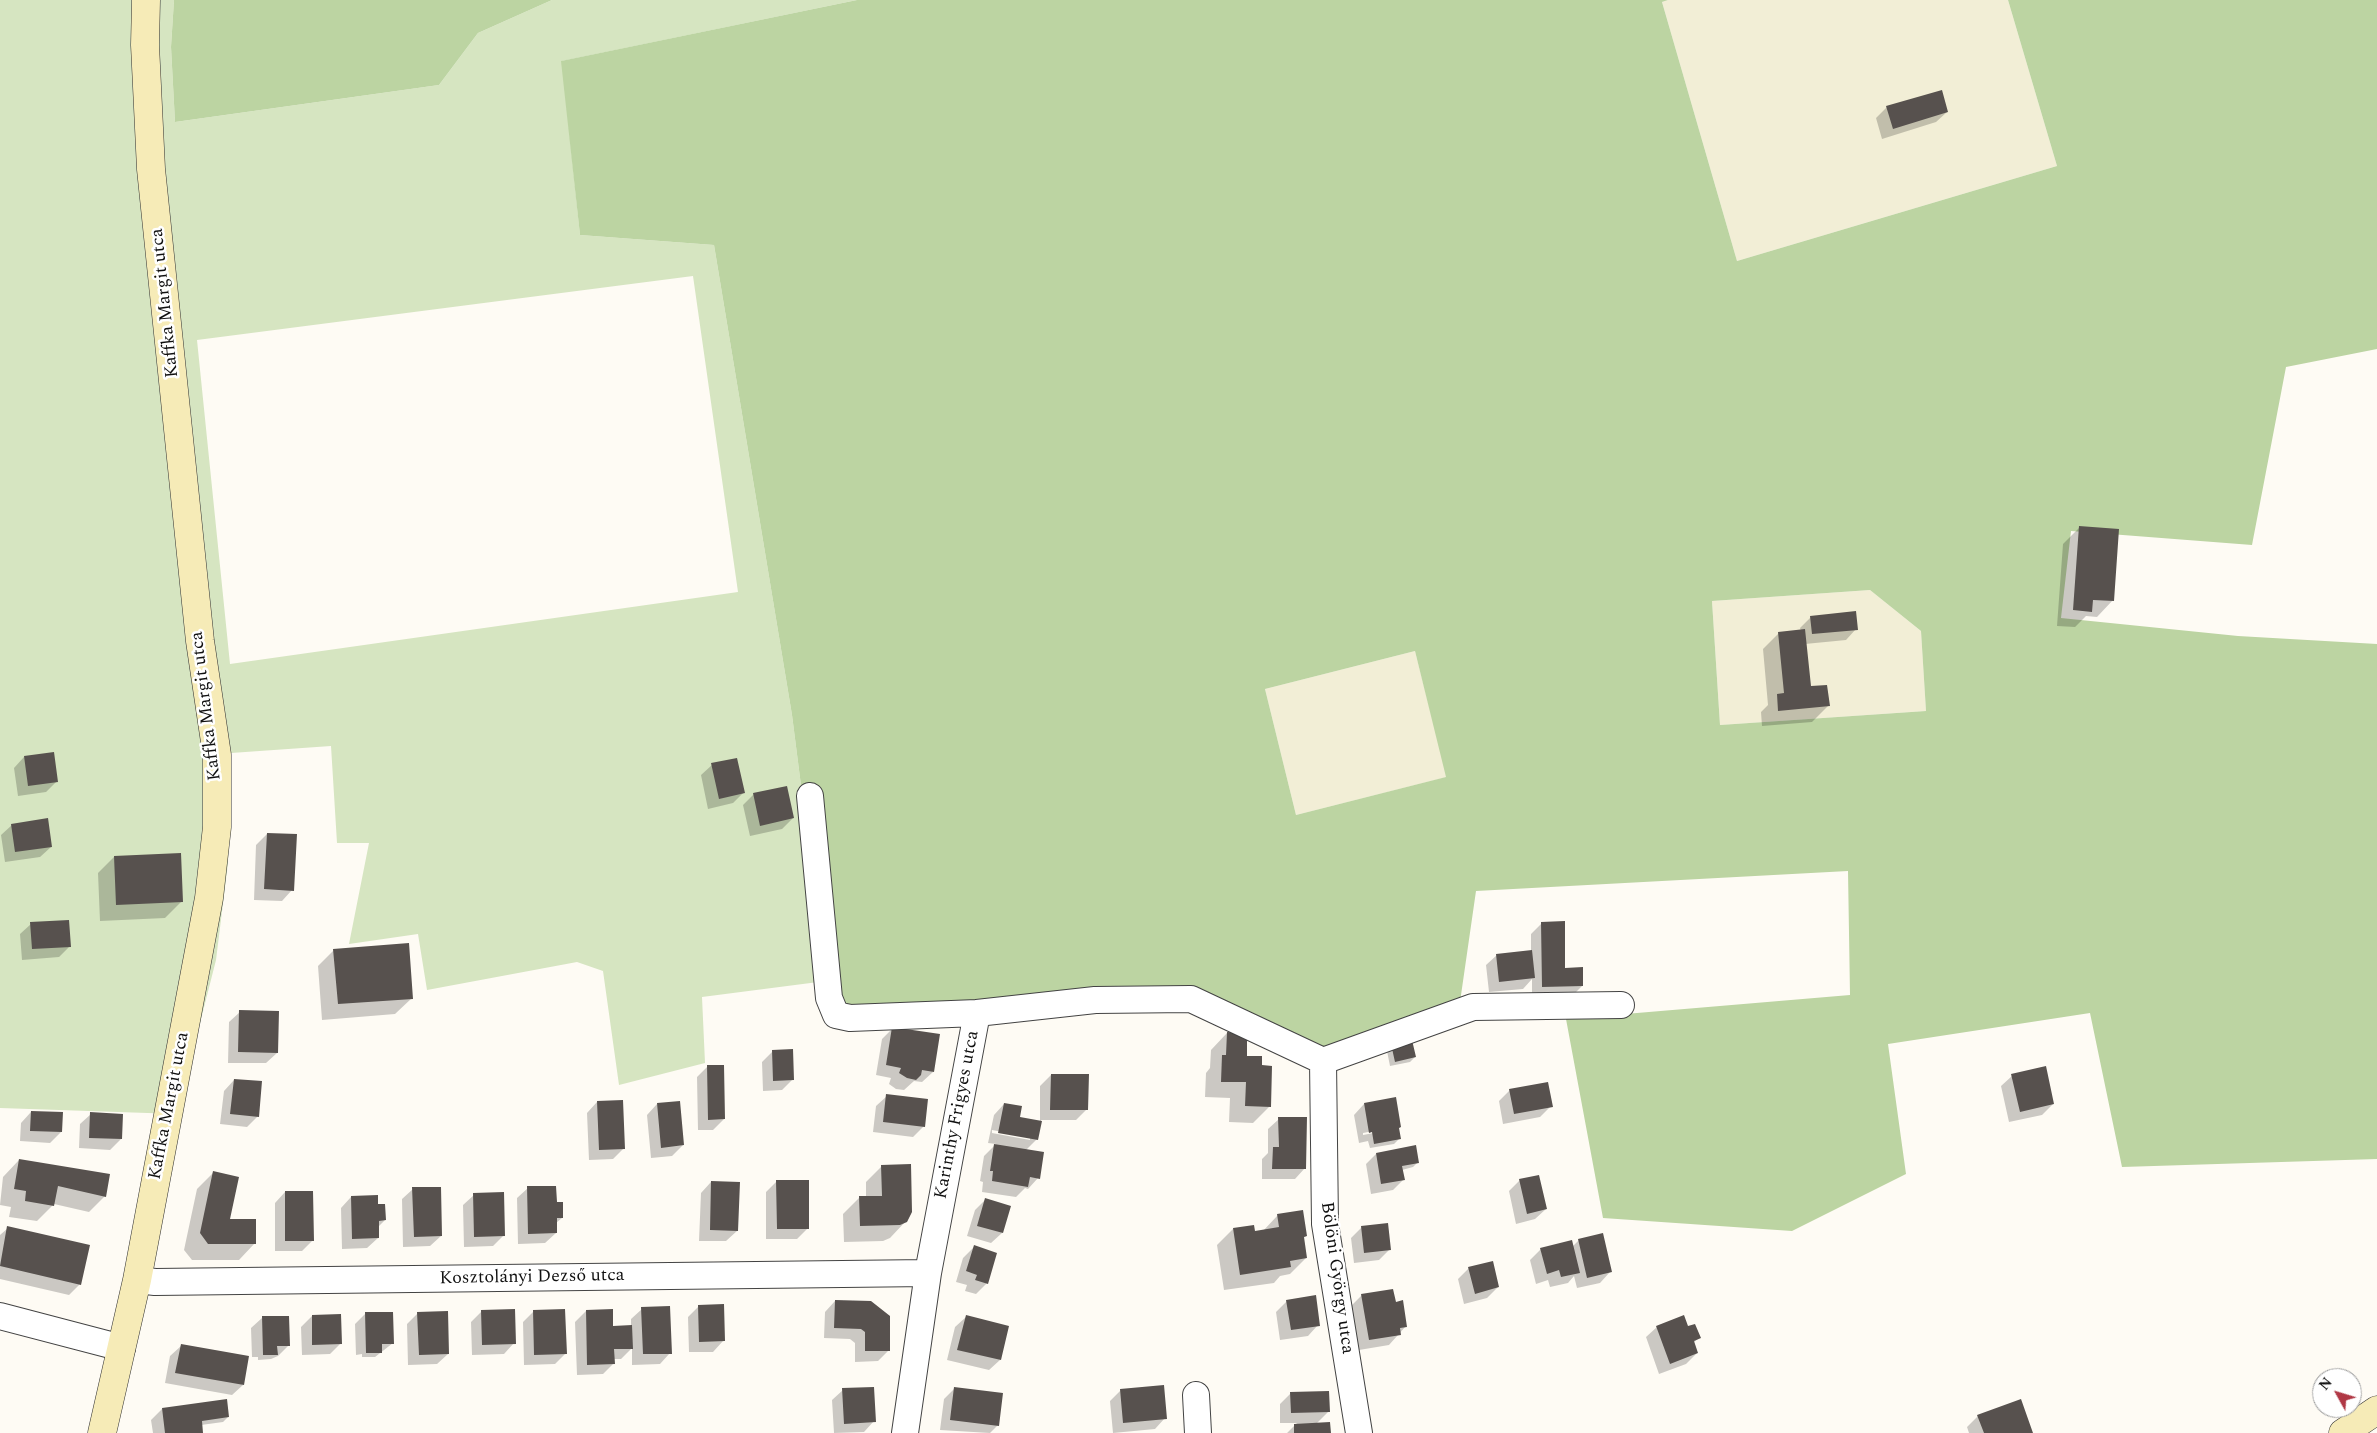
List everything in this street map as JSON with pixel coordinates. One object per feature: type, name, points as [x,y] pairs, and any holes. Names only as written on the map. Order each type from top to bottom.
[{"type":"street","name":"Kaffka Margit utca","points":[[102,1433],[137,1280],[209,898],[217,827],[217,755],[200,641],[151,169],[145,45],[146,0]]},
{"type":"street","points":[[810,796],[829,998],[836,1015],[850,1018],[977,1013]]},
{"type":"street","name":"Karinthy Frigyes utca","points":[[905,1433],[928,1273],[977,1013],[1095,1000],[1191,999],[1323,1061]]},
{"type":"street","points":[[1323,1061],[1473,1007],[1621,1006]]},
{"type":"street","name":"Bölöni György utca","points":[[1323,1061],[1326,1224],[1359,1433]]},
{"type":"street","name":"Kosztolányi Dezső utca","points":[[137,1280],[156,1282],[928,1273]]},
{"type":"street","points":[[0,1316],[122,1348]]},
{"type":"street","points":[[1196,1395],[1198,1433]]},
{"type":"street","points":[[2343,1433],[2377,1410]]},
{"type":"shaded area","points":[[1668,0],[2008,0],[2057,166],[1737,261],[1662,2]]},
{"type":"shaded area","points":[[1870,590],[1921,631],[1926,711],[1720,725],[1712,601]]},
{"type":"shaded area","points":[[1415,651],[1447,777],[1296,815],[1265,689]]},
{"type":"green space","points":[[0,0],[174,0],[171,47],[175,122],[439,85],[478,33],[552,0],[857,0],[562,61],[580,235],[714,245],[792,715],[826,981],[702,997],[705,1063],[619,1085],[603,971],[577,962],[427,990],[418,934],[349,944],[369,843],[337,843],[331,746],[231,753],[228,863],[216,960],[177,1114],[0,1108]],"holes":[[[693,276],[738,592],[230,664],[197,340]]]},
{"type":"green space","points":[[174,0],[552,0],[478,33],[439,85],[175,122],[171,47]]},
{"type":"green space","points":[[857,0],[1668,0],[1662,2],[1737,261],[2057,166],[2008,0],[2377,0],[2377,349],[2286,367],[2252,545],[2071,531],[2061,618],[2238,636],[2377,644],[2377,1159],[2122,1167],[2090,1013],[1888,1044],[1906,1174],[1792,1231],[1603,1218],[1566,1019],[1850,995],[1848,871],[1476,891],[1460,1002],[1327,1048],[1186,990],[848,1010],[826,981],[792,715],[714,245],[580,235],[561,61]],"holes":[[[1870,590],[1921,631],[1926,711],[1720,725],[1712,601]],[[1415,651],[1446,777],[1296,815],[1265,689]]]},
{"type":"building","points":[[1942,90],[1948,112],[1893,129],[1886,106]]},
{"type":"building","points":[[2079,526],[2119,529],[2114,601],[2093,600],[2092,612],[2073,610]]},
{"type":"building","points":[[1856,611],[1858,630],[1812,634],[1810,616]]},
{"type":"building","points":[[1805,629],[1811,686],[1827,685],[1830,706],[1778,711],[1777,694],[1784,693],[1778,632]]},
{"type":"building","points":[[54,752],[58,782],[28,786],[24,756]]},
{"type":"building","points":[[737,758],[745,793],[719,799],[711,763]]},
{"type":"building","points":[[787,786],[794,818],[760,826],[753,793]]},
{"type":"building","points":[[48,818],[52,847],[15,852],[11,824]]},
{"type":"building","points":[[267,833],[297,834],[294,891],[264,889]]},
{"type":"building","points":[[181,853],[183,902],[116,905],[114,856]]},
{"type":"building","points":[[69,920],[71,947],[32,949],[30,922]]},
{"type":"building","points":[[1565,921],[1565,968],[1583,967],[1583,986],[1542,987],[1541,922]]},
{"type":"building","points":[[409,943],[413,999],[338,1004],[333,949]]},
{"type":"building","points":[[1532,950],[1535,978],[1499,982],[1496,954]]},
{"type":"building","points":[[239,1010],[279,1011],[278,1053],[238,1052]]},
{"type":"building","points":[[892,1027],[940,1034],[934,1072],[922,1070],[921,1075],[916,1080],[907,1078],[899,1073],[901,1068],[886,1065]]},
{"type":"building","points":[[1227,1032],[1247,1033],[1247,1056],[1262,1056],[1262,1065],[1272,1066],[1271,1107],[1245,1106],[1246,1082],[1221,1082],[1222,1055],[1226,1055]]},
{"type":"building","points":[[1412,1040],[1416,1057],[1395,1062],[1391,1044]]},
{"type":"building","points":[[793,1049],[794,1080],[773,1081],[772,1050]]},
{"type":"building","points":[[707,1065],[724,1065],[725,1119],[708,1120]]},
{"type":"building","points":[[2046,1066],[2054,1104],[2020,1112],[2011,1074]]},
{"type":"building","points":[[1051,1074],[1089,1074],[1088,1110],[1050,1110]]},
{"type":"building","points":[[234,1079],[262,1081],[259,1117],[230,1114]]},
{"type":"building","points":[[1548,1082],[1553,1107],[1514,1114],[1509,1089]]},
{"type":"building","points":[[886,1094],[928,1099],[925,1127],[883,1122]]},
{"type":"building","points":[[1396,1097],[1401,1139],[1374,1144],[1372,1132],[1369,1133],[1364,1103]]},
{"type":"building","points":[[623,1100],[625,1149],[599,1150],[597,1101]]},
{"type":"building","points":[[680,1101],[684,1145],[661,1148],[657,1103]]},
{"type":"building","points":[[1004,1103],[1022,1106],[1020,1117],[1042,1121],[1038,1140],[998,1133]]},
{"type":"building","points":[[31,1111],[63,1112],[62,1132],[30,1131]]},
{"type":"building","points":[[90,1112],[123,1114],[122,1139],[89,1138]]},
{"type":"building","points":[[1278,1117],[1307,1117],[1306,1169],[1272,1169],[1273,1147],[1279,1147]]},
{"type":"building","points":[[994,1144],[1044,1152],[1040,1179],[1030,1177],[1028,1187],[992,1181],[993,1171],[990,1171]]},
{"type":"building","points":[[1416,1145],[1419,1163],[1402,1166],[1405,1180],[1381,1184],[1376,1153]]},
{"type":"building","points":[[19,1159],[110,1174],[106,1197],[58,1186],[54,1206],[25,1201],[26,1191],[14,1189]]},
{"type":"building","points":[[911,1164],[912,1212],[907,1222],[900,1225],[860,1226],[859,1196],[882,1196],[881,1165]]},
{"type":"building","points":[[213,1171],[239,1177],[230,1219],[256,1219],[256,1244],[208,1244],[200,1233]]},
{"type":"building","points":[[1539,1175],[1547,1209],[1527,1214],[1519,1179]]},
{"type":"building","points":[[776,1180],[809,1180],[809,1229],[777,1229]]},
{"type":"building","points":[[711,1181],[740,1182],[738,1231],[710,1230]]},
{"type":"building","points":[[527,1186],[556,1186],[557,1202],[563,1202],[563,1218],[557,1218],[557,1233],[528,1234]]},
{"type":"building","points":[[412,1187],[441,1187],[442,1236],[414,1237]]},
{"type":"building","points":[[285,1191],[313,1191],[314,1241],[285,1241]]},
{"type":"building","points":[[504,1192],[505,1236],[474,1237],[473,1193]]},
{"type":"building","points":[[378,1195],[378,1204],[385,1204],[386,1220],[379,1221],[379,1238],[352,1239],[351,1196]]},
{"type":"building","points":[[985,1198],[1011,1206],[1003,1233],[977,1226]]},
{"type":"building","points":[[1303,1210],[1307,1236],[1304,1237],[1307,1258],[1290,1261],[1291,1267],[1240,1275],[1233,1228],[1254,1225],[1255,1231],[1279,1227],[1277,1214]]},
{"type":"building","points":[[1388,1223],[1391,1250],[1364,1253],[1361,1226]]},
{"type":"building","points":[[7,1226],[90,1245],[81,1285],[0,1266]]},
{"type":"building","points":[[1603,1233],[1612,1272],[1587,1278],[1578,1239]]},
{"type":"building","points":[[1572,1240],[1580,1273],[1561,1277],[1559,1270],[1547,1274],[1540,1248]]},
{"type":"building","points":[[974,1245],[997,1253],[988,1284],[975,1280],[977,1275],[966,1271]]},
{"type":"building","points":[[1493,1261],[1499,1287],[1475,1294],[1468,1267]]},
{"type":"building","points":[[1393,1289],[1396,1302],[1403,1300],[1407,1327],[1400,1328],[1401,1335],[1369,1340],[1361,1294]]},
{"type":"building","points":[[1316,1295],[1320,1326],[1291,1330],[1286,1300]]},
{"type":"building","points":[[835,1300],[871,1301],[890,1316],[890,1351],[865,1351],[865,1332],[861,1329],[834,1328]]},
{"type":"building","points":[[724,1304],[725,1341],[699,1342],[698,1305]]},
{"type":"building","points":[[670,1306],[672,1354],[643,1354],[641,1307]]},
{"type":"building","points":[[515,1309],[516,1344],[482,1345],[481,1310]]},
{"type":"building","points":[[565,1309],[567,1354],[534,1355],[533,1310]]},
{"type":"building","points":[[613,1309],[613,1326],[632,1325],[633,1349],[614,1349],[615,1364],[587,1365],[586,1310]]},
{"type":"building","points":[[448,1311],[449,1354],[419,1355],[417,1312]]},
{"type":"building","points":[[365,1312],[393,1312],[394,1344],[382,1344],[382,1353],[366,1353]]},
{"type":"building","points":[[341,1314],[342,1344],[312,1345],[312,1315]]},
{"type":"building","points":[[966,1315],[1009,1326],[1001,1360],[957,1350]]},
{"type":"building","points":[[1684,1315],[1688,1326],[1695,1324],[1701,1338],[1694,1341],[1698,1353],[1670,1364],[1656,1326]]},
{"type":"building","points":[[262,1316],[289,1316],[290,1346],[277,1346],[278,1355],[263,1355]]},
{"type":"building","points":[[181,1344],[249,1356],[244,1385],[175,1373]]},
{"type":"building","points":[[1164,1385],[1167,1419],[1123,1423],[1120,1389]]},
{"type":"building","points":[[874,1387],[876,1422],[844,1424],[842,1388]]},
{"type":"building","points":[[954,1387],[1003,1393],[999,1426],[950,1420]]},
{"type":"building","points":[[1329,1391],[1330,1412],[1291,1413],[1290,1392]]},
{"type":"building","points":[[227,1399],[229,1417],[202,1421],[203,1433],[165,1433],[162,1408]]},
{"type":"building","points":[[2021,1399],[2033,1433],[1984,1433],[1977,1415]]},
{"type":"building","points":[[1330,1422],[1331,1433],[1294,1433],[1294,1424]]}]
